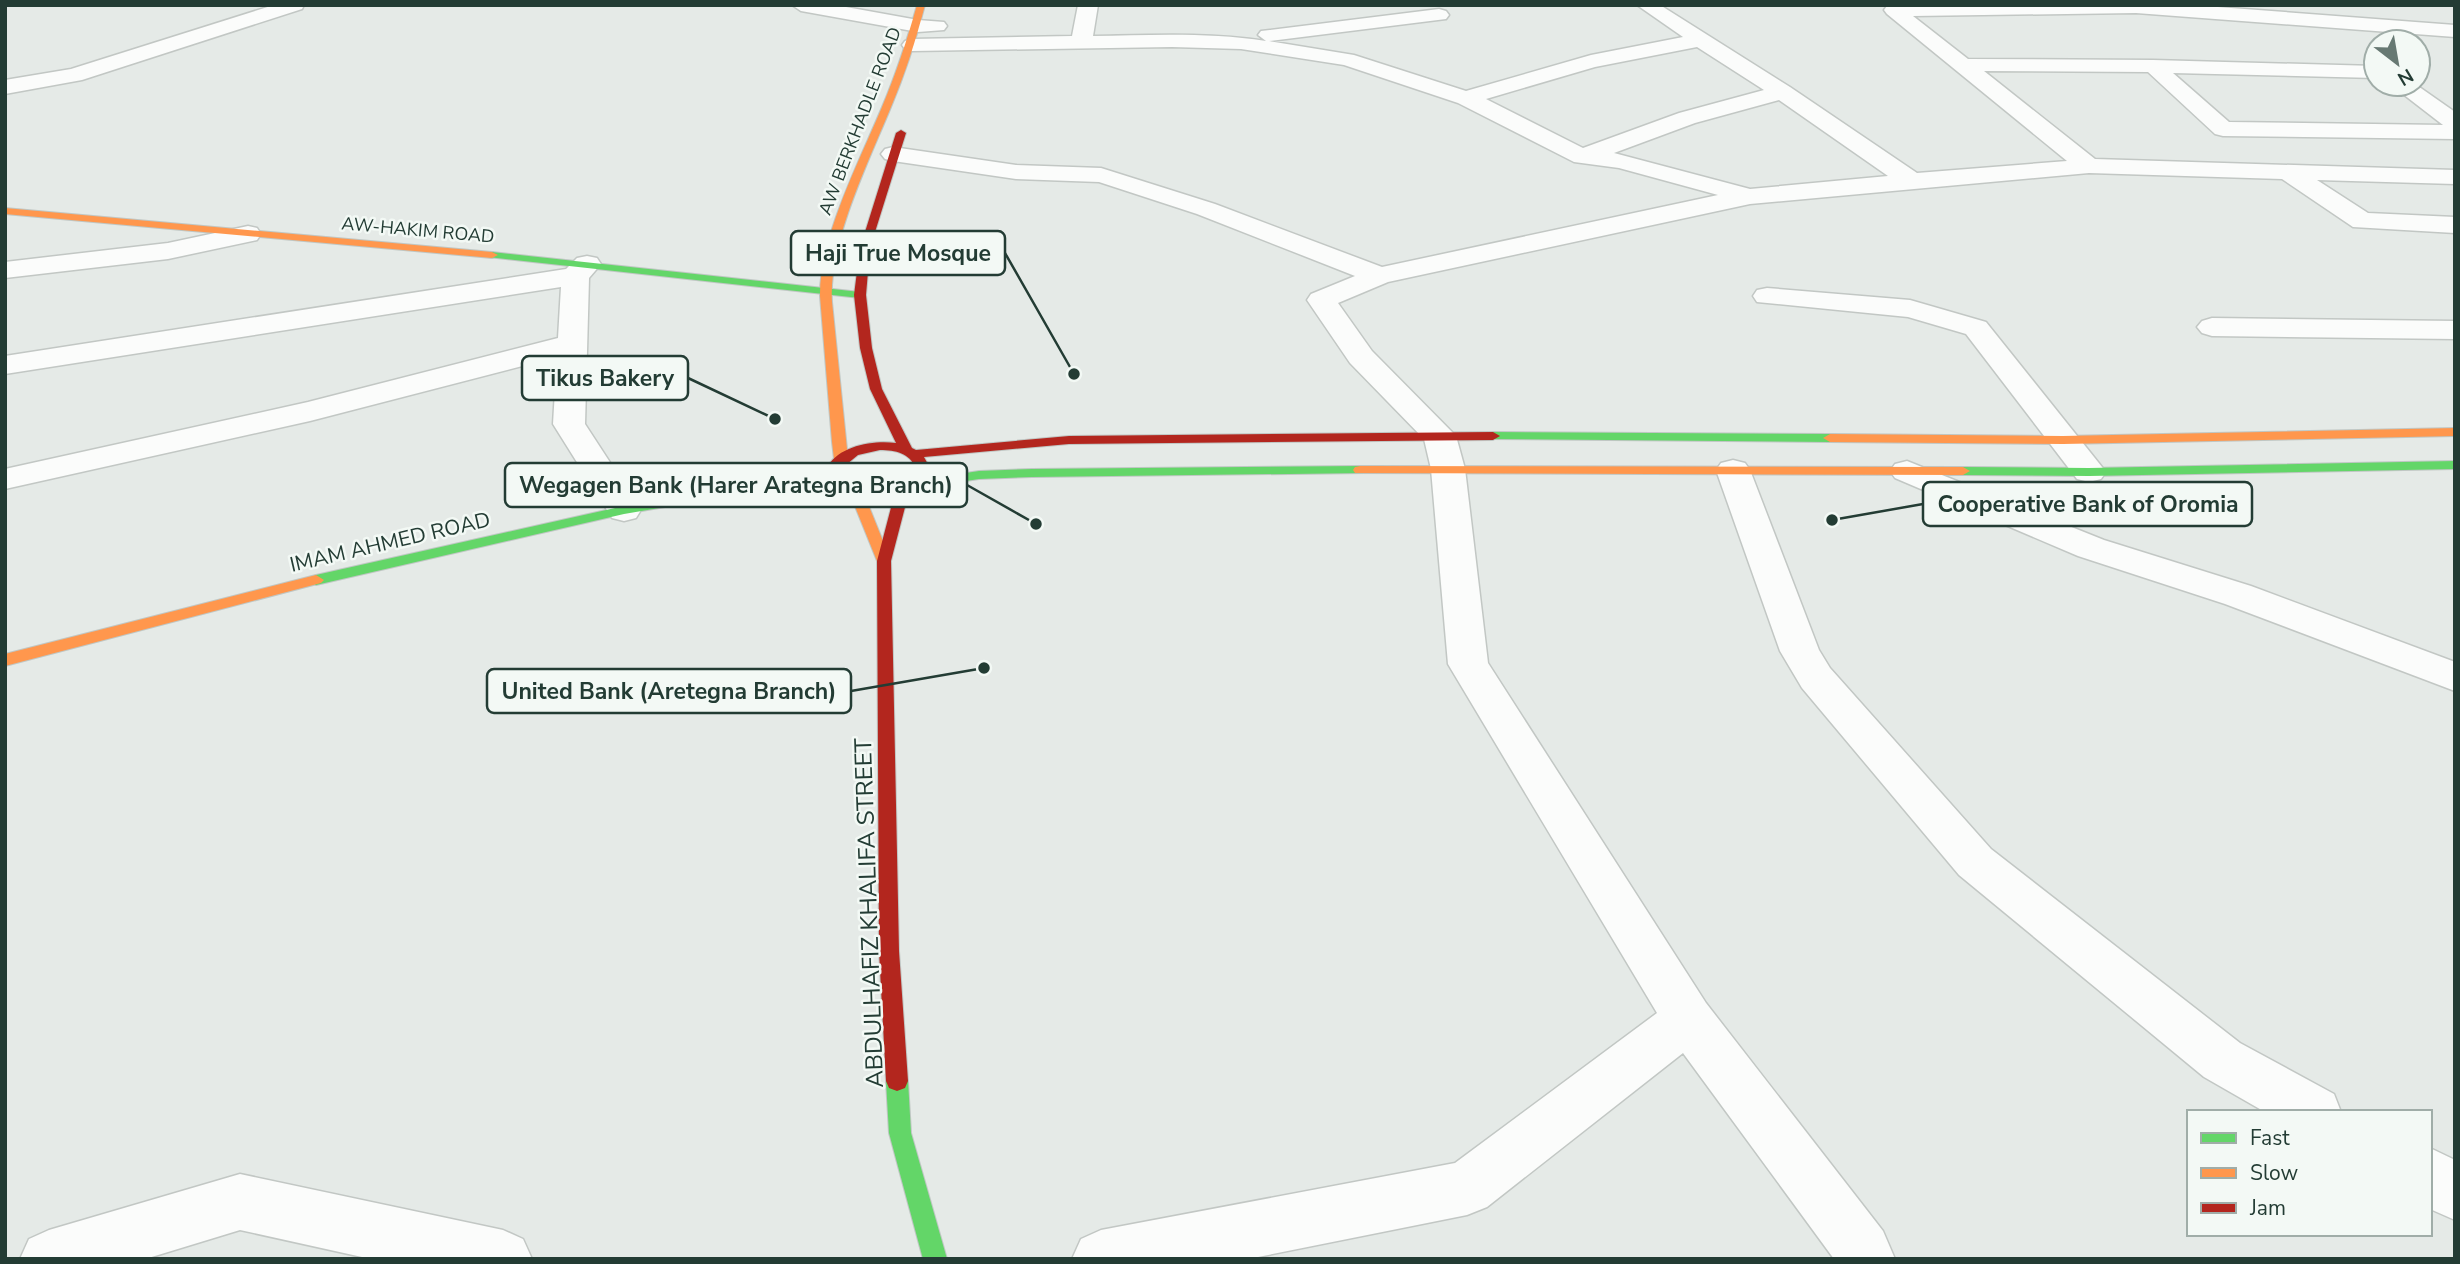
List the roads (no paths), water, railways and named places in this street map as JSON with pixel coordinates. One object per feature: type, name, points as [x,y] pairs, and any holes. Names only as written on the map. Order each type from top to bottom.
[{"type":"main road","name":"AW BERKHADLE ROAD","points":[[922,5],[925,40]]},
{"type":"main road","name":"AW BERKHADLE ROAD","points":[[841,459],[827,289],[836,237],[851,192],[943,5]]},
{"type":"main road","name":"AW BERKHADLE ROAD","points":[[906,118],[865,248],[860,295],[866,348],[876,389],[911,451]]},
{"type":"main road","name":"AW-HAKIM ROAD","points":[[5,211],[581,270],[827,289],[860,295]]},
{"type":"main road","points":[[2455,432],[1444,453],[979,475],[907,489],[888,497],[859,499],[837,491],[831,484],[830,475],[841,459],[866,448],[887,446],[911,451],[1069,440],[1444,453],[1732,470],[2089,472],[2455,465]]},
{"type":"main road","points":[[884,561],[907,489],[923,468],[911,451]]},
{"type":"main road","name":"IMAM AHMED ROAD","points":[[5,660],[341,574],[624,510],[830,475]]},
{"type":"main road","points":[[859,499],[884,561]]},
{"type":"main road","name":"ABDULHAFIZ KHALIFA STREET","points":[[884,561],[889,951],[900,1133],[934,1259]]},
{"type":"street","points":[[5,87],[74,75],[295,5]]},
{"type":"street","points":[[801,5],[925,40],[1241,43],[1348,59],[1466,98],[1581,156],[1620,161],[1750,196]]},
{"type":"street","points":[[1082,40],[1088,5]]},
{"type":"street","points":[[1646,5],[1782,92],[1912,181]]},
{"type":"street","points":[[2089,166],[1894,10],[2136,7],[2455,29]]},
{"type":"street","points":[[2426,11],[2455,29]]},
{"type":"street","points":[[1241,43],[1285,31],[1439,15]]},
{"type":"street","points":[[2318,19],[2362,53]]},
{"type":"street","points":[[1466,98],[1591,61],[1701,40]]},
{"type":"street","points":[[1966,65],[2152,66],[2362,72]]},
{"type":"street","points":[[2152,66],[2223,129],[2455,132]]},
{"type":"street","points":[[2432,88],[2443,89]]},
{"type":"street","points":[[1581,156],[1687,118],[1782,92]]},
{"type":"street","points":[[2420,98],[2455,123]]},
{"type":"street","points":[[893,154],[1016,172],[1101,175],[1206,209],[1380,276]]},
{"type":"street","points":[[1866,1259],[1863,1251],[1688,1019],[1468,664],[1444,453],[1361,357],[1321,300],[1380,276],[1750,196],[2089,166],[2455,177]]},
{"type":"street","points":[[2286,171],[2362,221],[2454,226]]},
{"type":"street","points":[[5,217],[37,214]]},
{"type":"street","points":[[5,270],[168,251],[247,234]]},
{"type":"street","points":[[5,365],[581,270],[569,424],[624,510]]},
{"type":"street","points":[[1767,296],[1910,309],[1976,328],[2089,472]]},
{"type":"street","points":[[2212,327],[2455,330]]},
{"type":"street","points":[[5,479],[310,411],[574,342]]},
{"type":"street","points":[[1732,470],[1800,651],[1816,678],[1975,862],[2222,1060],[2311,1110]]},
{"type":"street","points":[[1907,471],[2091,548],[2238,595],[2455,677]]},
{"type":"street","points":[[1101,1259],[1467,1188],[1688,1019]]},
{"type":"street","points":[[2432,1176],[2455,1193]]},
{"type":"street","points":[[49,1259],[240,1202],[503,1259]]},
{"type":"place","name":"Haji True Mosque","points":[[1074,374]]},
{"type":"place","name":"Tikus Bakery","points":[[775,419]]},
{"type":"place","name":"Cooperative Bank of Oromia","points":[[1832,520]]},
{"type":"place","name":"Wegagen Bank (Harer Arategna Branch)","points":[[1036,524]]},
{"type":"place","name":"United Bank (Aretegna Branch)","points":[[984,668]]}]
